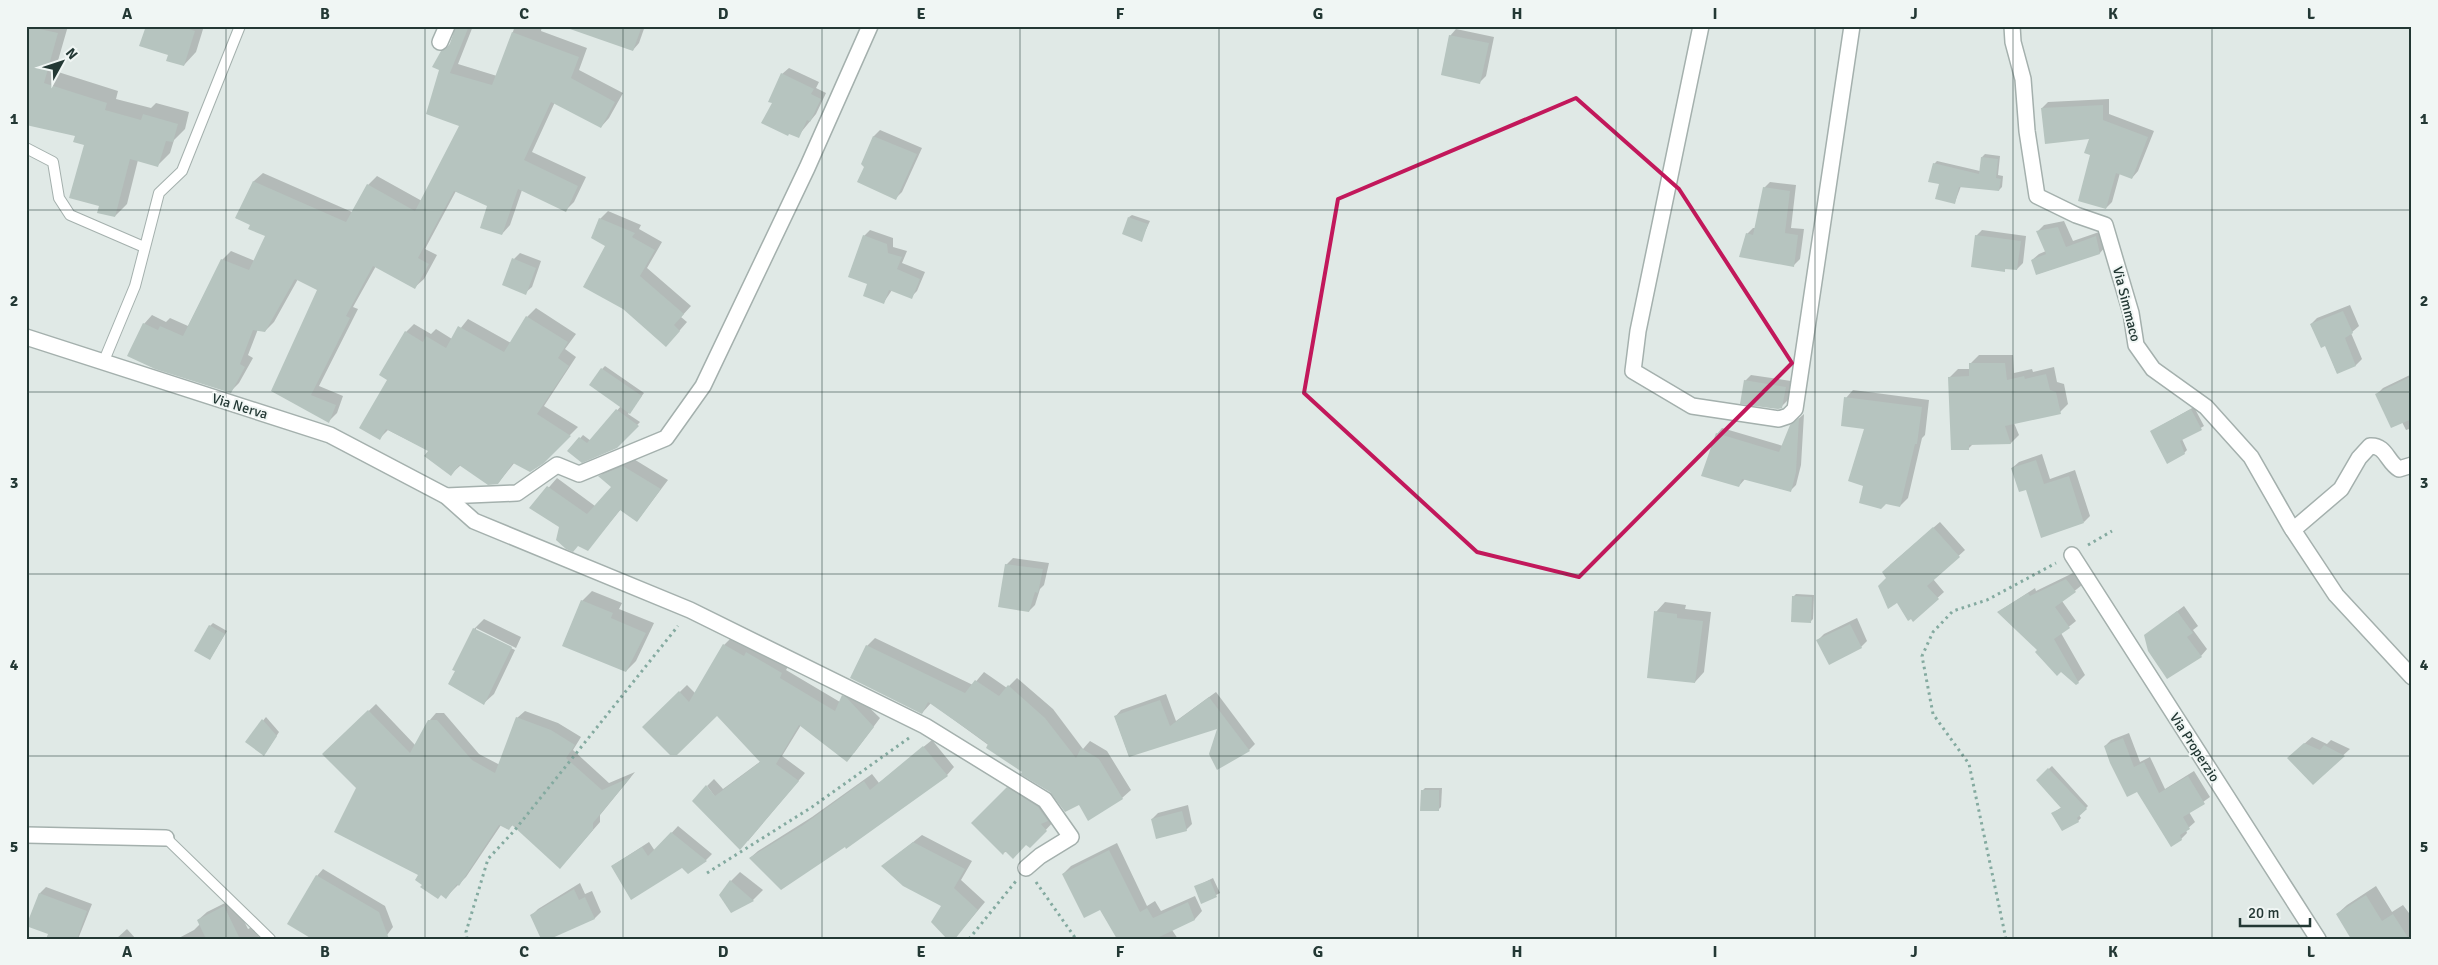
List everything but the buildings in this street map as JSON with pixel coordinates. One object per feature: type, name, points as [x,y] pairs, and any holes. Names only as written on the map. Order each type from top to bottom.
[{"type":"street","points":[[440,42],[447,26]]},
{"type":"street","points":[[446,496],[517,493],[557,465],[579,474],[666,438],[703,386],[807,168],[870,26]]},
{"type":"street","points":[[1701,26],[1638,332],[1633,371],[1692,406],[1778,419],[1788,416],[1795,409],[1852,26]]},
{"type":"street","name":"Via Simmaco","points":[[2012,26],[2013,42],[2024,79],[2027,131],[2037,196],[2076,215],[2105,225],[2131,313],[2136,345],[2153,369],[2206,407],[2251,458],[2293,530],[2336,595],[2412,677]]},
{"type":"street","name":"Via Nerva","points":[[26,337],[60,346],[103,363],[330,434],[446,496],[474,521],[690,610],[925,726],[1045,800],[1056,814],[1071,837],[1040,856],[1026,868]]},
{"type":"street","points":[[2293,530],[2341,489],[2359,458],[2370,446],[2383,449],[2392,465],[2400,469],[2412,465]]},
{"type":"street","name":"Via Properzio","points":[[2072,555],[2318,939]]},
{"type":"street","points":[[26,835],[166,838]]},
{"type":"lane","points":[[103,363],[135,286],[159,193],[182,171],[240,26]]},
{"type":"lane","points":[[26,148],[53,162],[59,198],[70,215],[144,247]]},
{"type":"lane","points":[[166,838],[270,939]]},
{"type":"path","points":[[2006,939],[1968,764],[1933,714],[1922,656],[1933,632],[1953,611],[1987,600],[2072,555],[2112,531]]},
{"type":"path","points":[[467,939],[466,932],[488,858],[514,831],[690,610]]},
{"type":"path","points":[[707,873],[812,807],[925,726]]},
{"type":"path","points":[[969,939],[1026,868],[1076,939]]},
{"type":"highlighted area","points":[[1576,98],[1679,189],[1792,363],[1579,577],[1477,552],[1304,393],[1338,199]]}]
